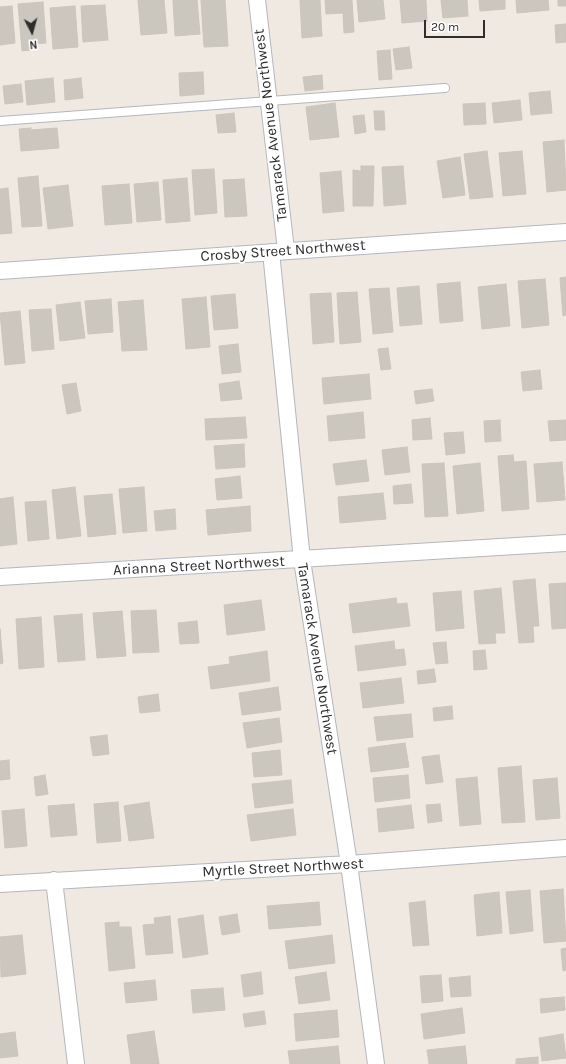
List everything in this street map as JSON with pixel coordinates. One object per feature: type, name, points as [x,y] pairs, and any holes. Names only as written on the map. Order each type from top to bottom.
[{"type":"street","name":"Tamarack Avenue Northwest","points":[[257,0],[268,100],[302,560],[349,864],[376,1064]]},
{"type":"street","name":"Crosby Street Northwest","points":[[0,271],[566,232]]},
{"type":"street","name":"Arianna Street Northwest","points":[[0,577],[566,543]]},
{"type":"street","name":"Myrtle Street Northwest","points":[[0,884],[349,864],[566,848]]},
{"type":"street","points":[[54,880],[76,1064]]},
{"type":"lane","points":[[0,121],[446,88]]},
{"type":"building","points":[[138,0],[164,0],[167,33],[141,35]]},
{"type":"building","points":[[173,0],[197,0],[200,34],[175,36]]},
{"type":"building","points":[[201,0],[225,0],[228,46],[204,47]]},
{"type":"building","points":[[300,0],[320,0],[322,36],[302,38]]},
{"type":"building","points":[[325,0],[352,0],[354,32],[344,33],[343,13],[326,14]]},
{"type":"building","points":[[357,0],[383,0],[385,19],[359,22]]},
{"type":"building","points":[[400,0],[426,0],[427,21],[402,23]]},
{"type":"building","points":[[441,0],[467,0],[468,16],[443,18]]},
{"type":"building","points":[[479,0],[505,0],[505,9],[480,11]]},
{"type":"building","points":[[516,0],[548,0],[549,10],[517,13]]},
{"type":"building","points":[[558,0],[566,0],[566,6],[558,6]]},
{"type":"building","points":[[43,2],[46,43],[32,44],[32,50],[22,51],[18,4]]},
{"type":"building","points":[[105,5],[108,40],[83,42],[81,6]]},
{"type":"building","points":[[12,6],[15,43],[0,45],[0,7]]},
{"type":"building","points":[[75,6],[78,47],[53,49],[50,8]]},
{"type":"building","points":[[566,24],[566,42],[556,43],[555,25]]},
{"type":"building","points":[[409,47],[412,68],[396,70],[393,49]]},
{"type":"building","points":[[390,50],[392,79],[379,80],[377,51]]},
{"type":"building","points":[[203,72],[204,94],[180,96],[179,73]]},
{"type":"building","points":[[322,75],[323,89],[305,91],[303,77]]},
{"type":"building","points":[[53,78],[55,102],[27,105],[25,81]]},
{"type":"building","points":[[81,78],[83,98],[65,100],[64,80]]},
{"type":"building","points":[[21,84],[23,102],[5,104],[3,86]]},
{"type":"building","points":[[550,91],[552,113],[531,115],[529,93]]},
{"type":"building","points":[[520,100],[522,120],[494,123],[492,103]]},
{"type":"building","points":[[335,103],[339,137],[310,140],[306,107]]},
{"type":"building","points":[[485,103],[486,124],[464,125],[463,104]]},
{"type":"building","points":[[374,111],[384,111],[385,130],[375,130]]},
{"type":"building","points":[[234,113],[236,132],[218,133],[216,115]]},
{"type":"building","points":[[364,115],[366,132],[355,134],[353,116]]},
{"type":"building","points":[[31,128],[31,130],[57,128],[59,148],[21,151],[19,129]]},
{"type":"building","points":[[564,140],[566,190],[547,192],[543,142]]},
{"type":"building","points":[[487,151],[493,197],[470,199],[464,154]]},
{"type":"building","points":[[522,151],[526,194],[503,196],[499,153]]},
{"type":"building","points":[[460,157],[465,195],[443,198],[437,161]]},
{"type":"building","points":[[361,166],[374,166],[373,206],[353,206],[353,170],[361,171]]},
{"type":"building","points":[[403,166],[406,204],[384,206],[382,167]]},
{"type":"building","points":[[214,169],[217,213],[195,215],[192,170]]},
{"type":"building","points":[[341,171],[344,211],[323,213],[320,173]]},
{"type":"building","points":[[38,176],[42,226],[22,227],[18,178]]},
{"type":"building","points":[[187,178],[190,221],[166,223],[163,180]]},
{"type":"building","points":[[244,179],[247,216],[225,217],[223,180]]},
{"type":"building","points":[[158,182],[161,220],[137,222],[134,184]]},
{"type":"building","points":[[129,184],[132,223],[105,225],[102,186]]},
{"type":"building","points":[[68,185],[73,226],[48,229],[43,188]]},
{"type":"building","points":[[8,188],[12,233],[0,234],[0,189]]},
{"type":"building","points":[[566,277],[566,315],[563,316],[560,278]]},
{"type":"building","points":[[545,279],[549,325],[522,328],[518,281]]},
{"type":"building","points":[[460,282],[463,321],[440,323],[437,284]]},
{"type":"building","points":[[506,284],[510,326],[482,329],[478,287]]},
{"type":"building","points":[[419,286],[422,324],[400,326],[397,288]]},
{"type":"building","points":[[389,288],[393,332],[373,334],[369,289]]},
{"type":"building","points":[[357,292],[361,342],[340,344],[337,293]]},
{"type":"building","points":[[331,293],[334,342],[313,344],[310,294]]},
{"type":"building","points":[[235,294],[238,328],[214,330],[211,296]]},
{"type":"building","points":[[206,297],[210,347],[186,349],[182,299]]},
{"type":"building","points":[[111,299],[113,332],[88,334],[85,301]]},
{"type":"building","points":[[143,300],[147,350],[122,351],[118,302]]},
{"type":"building","points":[[80,302],[85,338],[60,341],[56,305]]},
{"type":"building","points":[[51,309],[54,349],[32,351],[29,310]]},
{"type":"building","points":[[20,311],[25,363],[5,365],[0,313]]},
{"type":"building","points":[[238,344],[241,372],[222,374],[219,346]]},
{"type":"building","points":[[388,348],[391,369],[381,370],[378,349]]},
{"type":"building","points":[[540,370],[542,389],[523,391],[521,372]]},
{"type":"building","points":[[369,374],[371,399],[324,404],[322,378]]},
{"type":"building","points":[[239,381],[242,399],[221,401],[219,384]]},
{"type":"building","points":[[76,383],[81,411],[67,414],[62,385]]},
{"type":"building","points":[[432,389],[434,401],[416,404],[414,391]]},
{"type":"building","points":[[363,412],[365,438],[329,441],[327,416]]},
{"type":"building","points":[[245,417],[247,438],[206,440],[205,419]]},
{"type":"building","points":[[430,418],[432,439],[413,440],[412,420]]},
{"type":"building","points":[[500,420],[501,441],[485,442],[484,421]]},
{"type":"building","points":[[566,420],[566,440],[550,441],[548,421]]},
{"type":"building","points":[[463,432],[465,453],[446,455],[444,433]]},
{"type":"building","points":[[244,444],[245,467],[216,469],[214,446]]},
{"type":"building","points":[[407,447],[410,472],[385,475],[382,450]]},
{"type":"building","points":[[513,455],[514,462],[526,461],[529,509],[502,511],[498,456]]},
{"type":"building","points":[[366,460],[369,481],[336,485],[333,464]]},
{"type":"building","points":[[562,462],[565,500],[537,502],[534,464]]},
{"type":"building","points":[[444,463],[448,516],[425,517],[422,464]]},
{"type":"building","points":[[480,463],[484,511],[457,514],[453,466]]},
{"type":"building","points":[[240,476],[242,498],[217,500],[215,479]]},
{"type":"building","points":[[411,484],[413,503],[394,504],[393,486]]},
{"type":"building","points":[[75,487],[81,536],[57,539],[52,490]]},
{"type":"building","points":[[144,487],[147,531],[123,533],[119,489]]},
{"type":"building","points":[[383,493],[386,519],[340,523],[338,497]]},
{"type":"building","points":[[112,494],[116,534],[88,537],[84,496]]},
{"type":"building","points":[[13,497],[17,544],[0,546],[0,499]]},
{"type":"building","points":[[46,501],[49,539],[28,541],[25,502]]},
{"type":"building","points":[[250,506],[251,531],[208,535],[206,510]]},
{"type":"building","points":[[175,509],[176,529],[156,531],[154,511]]},
{"type":"building","points":[[535,579],[539,626],[533,626],[534,642],[519,643],[513,581]]},
{"type":"building","points":[[566,583],[566,628],[552,629],[549,584]]},
{"type":"building","points":[[501,588],[505,633],[495,633],[496,643],[479,644],[474,591]]},
{"type":"building","points":[[461,591],[464,628],[436,631],[433,593]]},
{"type":"building","points":[[396,598],[397,604],[407,603],[410,626],[353,633],[349,604]]},
{"type":"building","points":[[261,600],[265,630],[227,635],[224,605]]},
{"type":"building","points":[[156,610],[159,652],[133,653],[131,611]]},
{"type":"building","points":[[122,611],[126,656],[97,658],[93,613]]},
{"type":"building","points":[[82,614],[85,660],[58,662],[54,616]]},
{"type":"building","points":[[41,617],[44,667],[19,669],[16,619]]},
{"type":"building","points":[[197,621],[199,643],[180,644],[178,623]]},
{"type":"building","points":[[0,629],[3,663],[0,664]]},
{"type":"building","points":[[394,641],[395,650],[404,649],[406,665],[358,671],[355,646]]},
{"type":"building","points":[[446,642],[448,663],[436,664],[433,643]]},
{"type":"building","points":[[485,650],[487,669],[474,670],[473,651]]},
{"type":"building","points":[[267,651],[270,681],[211,689],[208,667],[230,664],[229,657]]},
{"type":"building","points":[[434,669],[436,682],[418,684],[417,671]]},
{"type":"building","points":[[401,678],[404,703],[363,708],[360,683]]},
{"type":"building","points":[[278,687],[281,710],[242,715],[239,693]]},
{"type":"building","points":[[158,694],[160,711],[140,713],[138,697]]},
{"type":"building","points":[[452,706],[453,719],[434,721],[433,708]]},
{"type":"building","points":[[411,714],[413,737],[377,741],[374,717]]},
{"type":"building","points":[[279,718],[282,742],[247,748],[243,723]]},
{"type":"building","points":[[107,735],[109,754],[93,756],[90,737]]},
{"type":"building","points":[[405,743],[409,767],[371,772],[368,748]]},
{"type":"building","points":[[280,750],[282,775],[254,777],[252,753]]},
{"type":"building","points":[[439,755],[443,782],[426,784],[422,757]]},
{"type":"building","points":[[9,760],[10,779],[0,780],[0,761]]},
{"type":"building","points":[[521,766],[525,822],[502,823],[498,768]]},
{"type":"building","points":[[45,775],[48,794],[36,796],[34,777]]},
{"type":"building","points":[[408,775],[410,798],[375,802],[373,778]]},
{"type":"building","points":[[477,777],[481,824],[460,826],[456,779]]},
{"type":"building","points":[[557,778],[560,818],[536,820],[533,780]]},
{"type":"building","points":[[291,780],[293,803],[255,808],[252,784]]},
{"type":"building","points":[[118,802],[121,841],[97,843],[94,804]]},
{"type":"building","points":[[149,802],[154,838],[129,841],[124,806]]},
{"type":"building","points":[[74,804],[77,835],[51,837],[48,806]]},
{"type":"building","points":[[440,804],[442,821],[428,823],[426,805]]},
{"type":"building","points":[[411,805],[414,828],[379,832],[377,809]]},
{"type":"building","points":[[24,809],[27,846],[5,848],[2,811]]},
{"type":"building","points":[[293,809],[296,835],[251,841],[247,815]]},
{"type":"building","points":[[563,889],[566,941],[544,943],[540,891]]},
{"type":"building","points":[[530,890],[533,931],[510,934],[506,892]]},
{"type":"building","points":[[499,892],[502,933],[477,936],[474,895]]},
{"type":"building","points":[[425,901],[429,945],[413,946],[409,903]]},
{"type":"building","points":[[319,902],[321,925],[269,929],[267,906]]},
{"type":"building","points":[[237,914],[240,932],[222,935],[219,917]]},
{"type":"building","points":[[203,915],[208,954],[183,958],[178,919]]},
{"type":"building","points":[[170,916],[173,953],[146,955],[143,925],[155,924],[154,918]]},
{"type":"building","points":[[119,922],[119,927],[131,927],[135,968],[109,971],[105,923]]},
{"type":"building","points":[[22,935],[26,974],[1,977],[0,937]]},
{"type":"building","points":[[332,935],[335,963],[289,969],[285,941]]},
{"type":"building","points":[[566,948],[566,970],[563,971],[561,949]]},
{"type":"building","points":[[261,972],[263,994],[244,997],[241,975]]},
{"type":"building","points":[[326,972],[330,1000],[299,1004],[295,977]]},
{"type":"building","points":[[441,975],[443,1001],[422,1003],[420,976]]},
{"type":"building","points":[[470,976],[471,996],[451,997],[449,978]]},
{"type":"building","points":[[155,980],[157,1000],[126,1003],[124,983]]},
{"type":"building","points":[[223,988],[225,1010],[193,1013],[191,990]]},
{"type":"building","points":[[564,997],[565,1010],[541,1013],[540,999]]},
{"type":"building","points":[[462,1008],[465,1033],[424,1039],[421,1014]]},
{"type":"building","points":[[337,1010],[339,1037],[296,1041],[294,1014]]},
{"type":"building","points":[[264,1011],[266,1024],[245,1027],[243,1014]]},
{"type":"building","points":[[154,1031],[159,1064],[131,1064],[127,1035]]},
{"type":"building","points":[[15,1032],[18,1056],[0,1058],[0,1034]]},
{"type":"building","points":[[563,1034],[566,1058],[542,1061],[539,1038]]},
{"type":"building","points":[[338,1046],[340,1064],[290,1064],[288,1051]]},
{"type":"building","points":[[465,1046],[467,1064],[429,1064],[427,1050]]},
{"type":"building","points":[[538,1057],[538,1064],[516,1064],[516,1059]]}]
